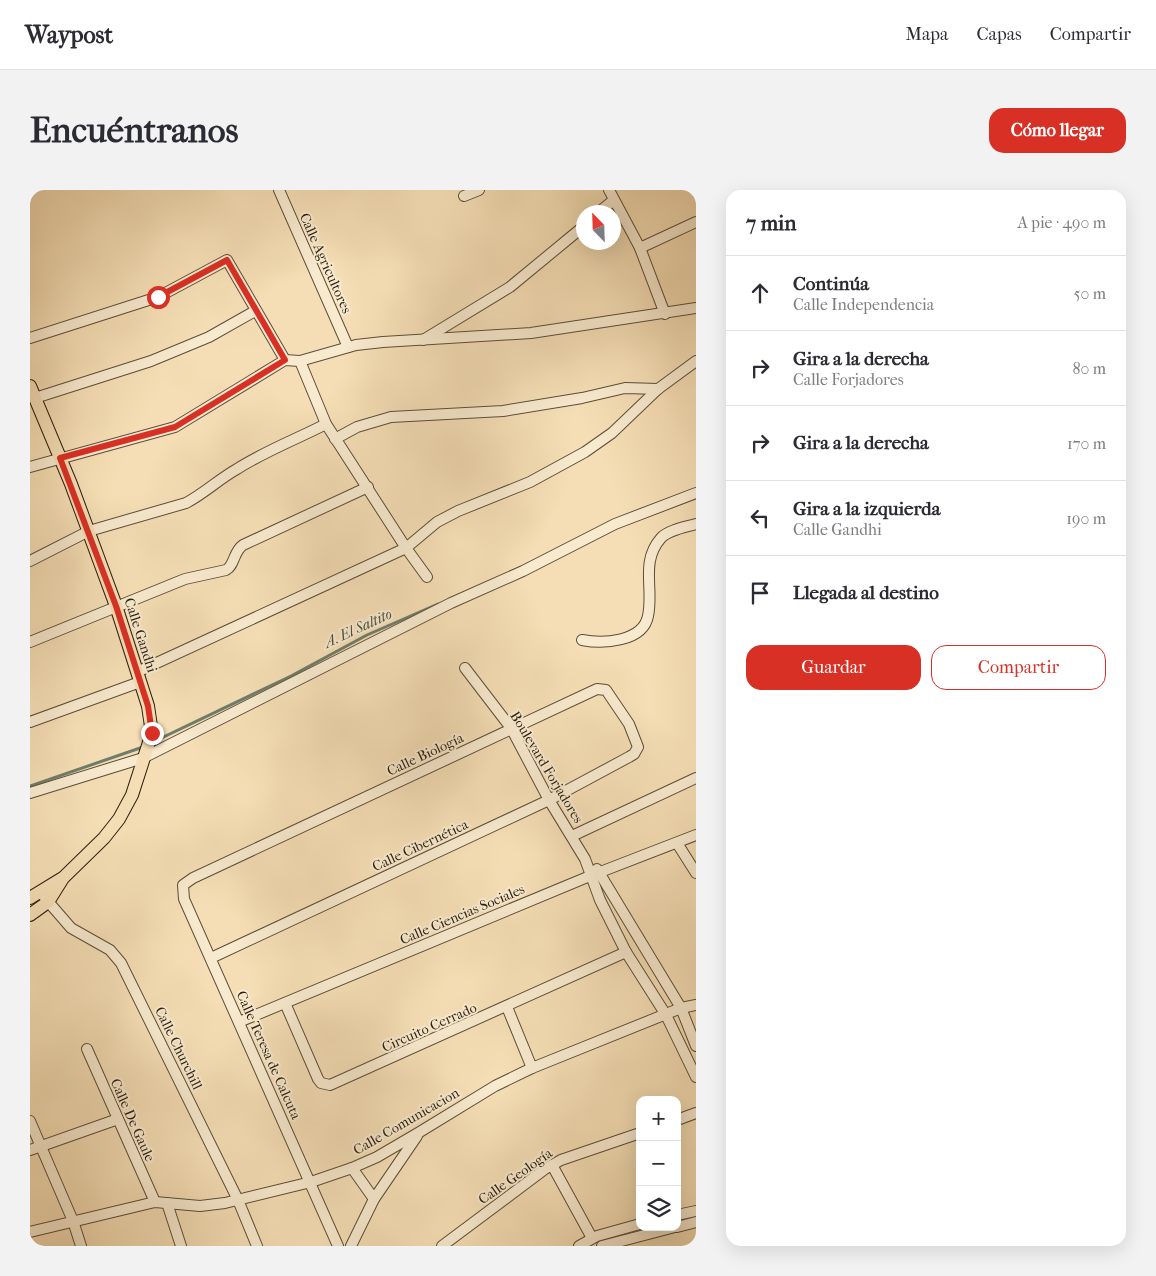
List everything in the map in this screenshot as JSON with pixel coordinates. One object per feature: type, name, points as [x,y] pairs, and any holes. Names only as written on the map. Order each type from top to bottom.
[{"type":"main road","name":"Calle Gandhi","points":[[33,392],[89,531],[116,606],[152,718],[152,733],[132,795],[119,819],[104,838],[63,878],[35,895]]},
{"type":"main road","name":"Calle Gandhi","points":[[30,915],[48,902],[63,878]]},
{"type":"street","name":"Calle Agricultores","points":[[279,190],[348,347]]},
{"type":"street","points":[[464,196],[479,190]]},
{"type":"street","points":[[608,190],[640,248],[665,314]]},
{"type":"street","points":[[608,205],[614,200]]},
{"type":"street","points":[[640,248],[696,222]]},
{"type":"street","points":[[422,340],[510,287],[576,233]]},
{"type":"street","points":[[30,338],[158,297],[227,260],[274,345],[285,360]]},
{"type":"street","points":[[30,467],[175,427],[285,360],[300,361],[348,347],[382,342],[531,333],[696,308]]},
{"type":"street","points":[[33,392],[152,361],[210,337],[255,310]]},
{"type":"street","points":[[300,361],[326,424],[406,548],[427,577]]},
{"type":"street","points":[[30,722],[139,677],[406,548],[437,522],[458,511],[530,482],[585,452],[612,433],[658,389],[696,361]]},
{"type":"street","points":[[335,439],[357,427],[391,417],[503,411],[573,400],[625,388],[658,389]]},
{"type":"street","points":[[30,561],[89,531],[186,503],[201,496],[222,478],[250,461],[326,424]]},
{"type":"street","points":[[30,642],[185,579],[226,570],[230,567],[234,553],[242,545],[368,487]]},
{"type":"street","points":[[30,793],[143,758],[451,602],[522,571],[615,524],[696,493]]},
{"type":"street","points":[[582,640],[600,643],[613,642],[627,637],[645,623],[649,611],[648,571],[652,549],[662,536],[696,524]]},
{"type":"street","name":"Boulevard Forjadores","points":[[465,668],[511,728],[549,800],[681,1008],[696,1046]]},
{"type":"street","name":"Calle Biología","points":[[193,878],[511,728],[602,688],[606,690],[629,724],[638,743],[637,751]]},
{"type":"street","name":"Calle Cibernética","points":[[211,958],[549,800],[630,757],[637,751]]},
{"type":"street","points":[[572,836],[696,778]]},
{"type":"street","name":"Calle Ciencias Sociales","points":[[239,1022],[595,874],[696,835]]},
{"type":"street","points":[[677,843],[696,873]]},
{"type":"street","name":"Boulevard Forjadores","points":[[595,874],[626,952],[666,1015],[696,1077]]},
{"type":"street","name":"Calle Teresa de Calcuta","points":[[193,878],[183,885],[182,894],[338,1246]]},
{"type":"street","name":"Calle Churchill","points":[[35,895],[48,902],[71,928],[110,950],[118,958],[238,1200],[258,1246]]},
{"type":"street","name":"Circuito Cerrado","points":[[285,1003],[315,1074],[325,1085],[335,1083],[507,1007],[626,952]]},
{"type":"street","name":"Calle Comunicacion","points":[[30,1232],[155,1202],[200,1206],[238,1200],[311,1182],[377,1157],[471,1099],[532,1068],[681,1008],[696,1005]]},
{"type":"street","points":[[507,1007],[532,1068]]},
{"type":"street","name":"Calle De Gaule","points":[[87,1049],[155,1202]]},
{"type":"street","points":[[681,1119],[696,1113]]},
{"type":"street","points":[[30,1150],[118,1119]]},
{"type":"street","points":[[30,1121],[74,1222],[82,1246]]},
{"type":"street","points":[[351,1246],[374,1199],[418,1133]]},
{"type":"street","name":"Calle Geología","points":[[442,1246],[552,1165],[636,1134]]},
{"type":"street","points":[[552,1165],[592,1238]]},
{"type":"street","points":[[352,1168],[374,1199]]},
{"type":"street","points":[[167,1202],[181,1246]]},
{"type":"street","points":[[681,1214],[696,1211]]},
{"type":"street","points":[[681,1226],[696,1222]]},
{"type":"street","points":[[579,1246],[592,1238],[636,1225]]},
{"type":"street","points":[[602,1246],[660,1231]]},
{"type":"waterway","name":"A. El Saltito","points":[[153,742],[291,676],[367,635],[438,604]]},
{"type":"waterway","name":"A. El Saltito","points":[[30,786],[143,747]]},
{"type":"route","points":[[152,733],[152,718],[116,606],[60,458],[175,427],[285,360],[274,345],[227,260],[158,297]]}]
